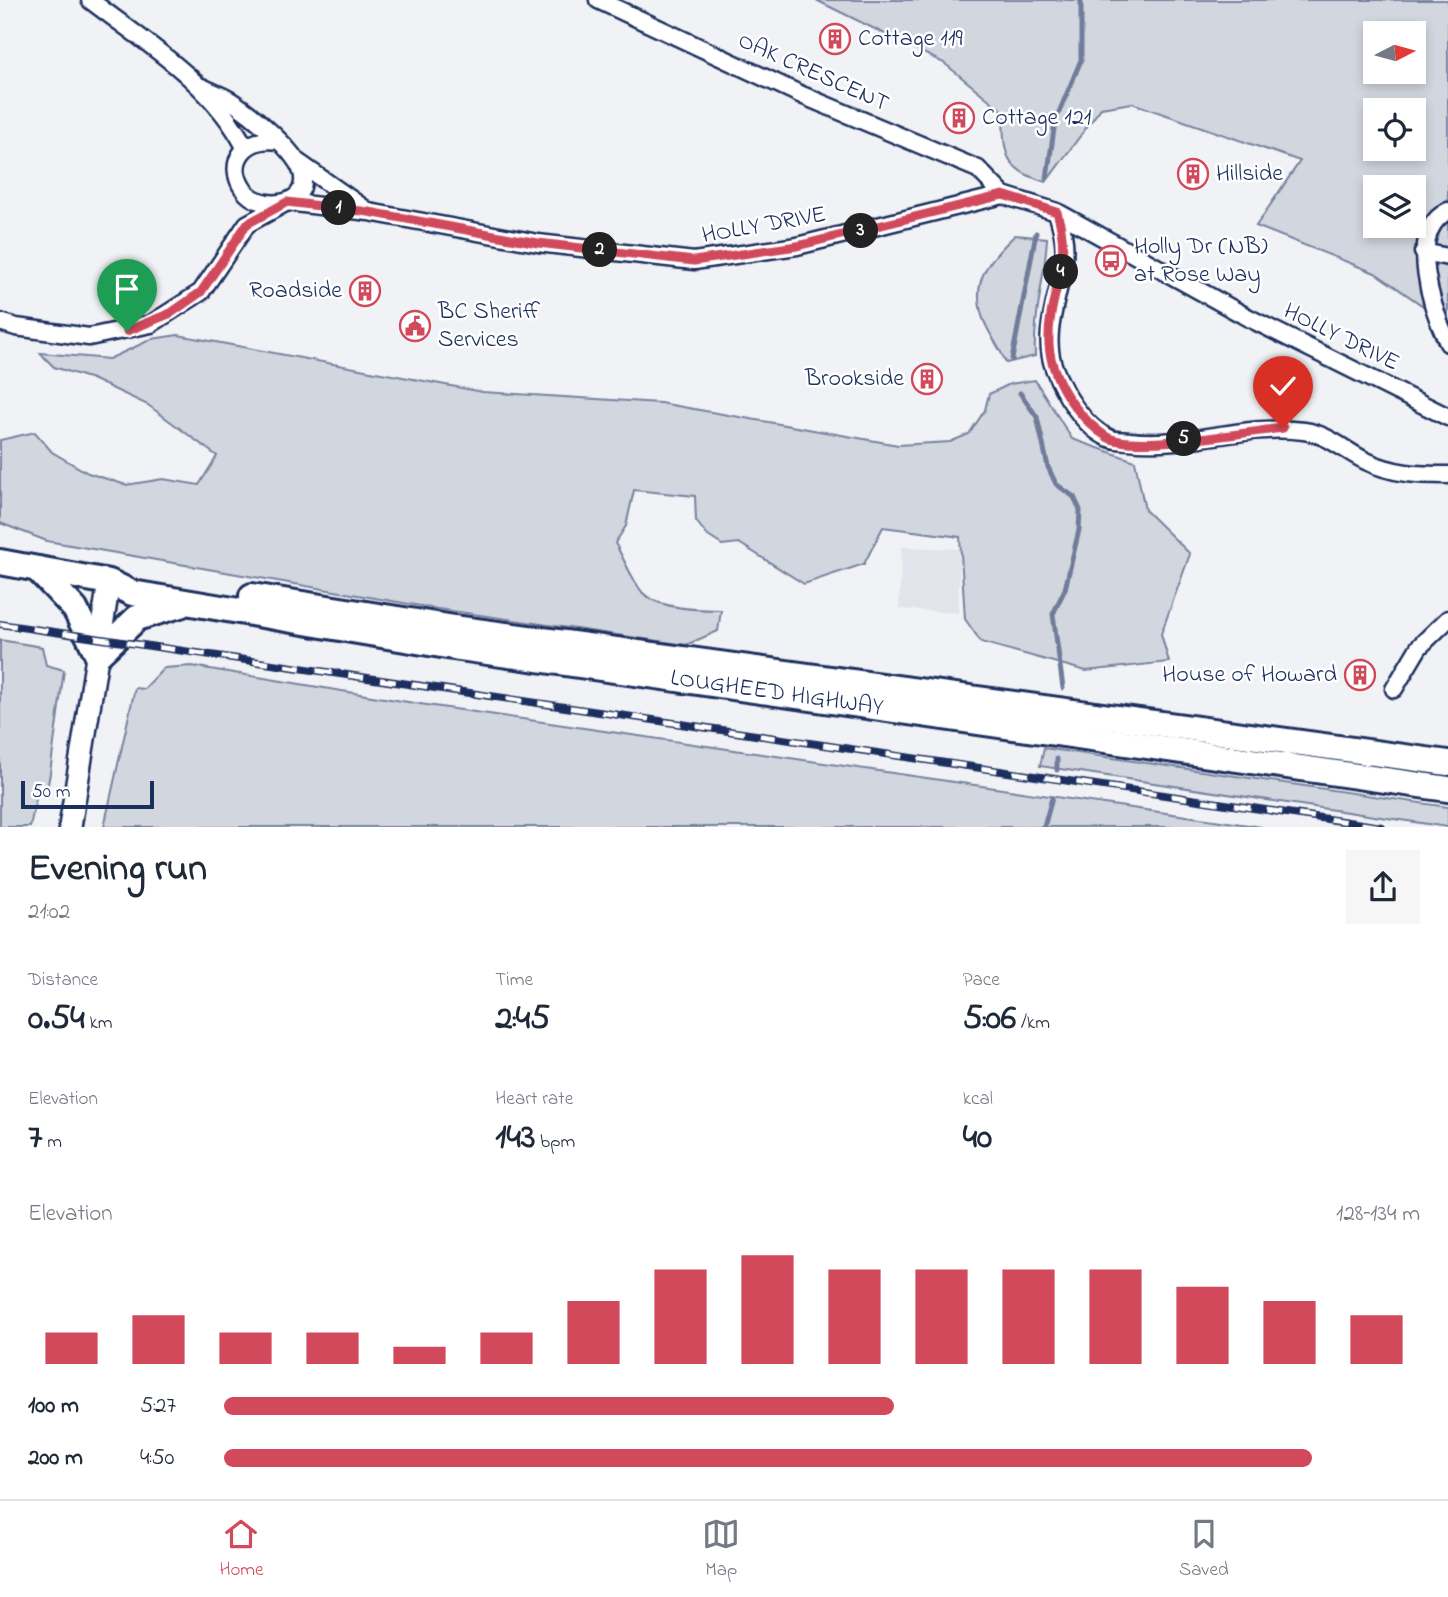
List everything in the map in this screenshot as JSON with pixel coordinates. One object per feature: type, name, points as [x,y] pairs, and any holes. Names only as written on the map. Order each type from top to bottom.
[{"type":"main road","name":"LOUGHEED HIGHWAY","points":[[0,562],[109,582],[132,593],[453,647],[1448,789]]},
{"type":"main road","points":[[37,569],[75,609],[98,655]]},
{"type":"main road","name":"LOUGHEED HIGHWAY","points":[[109,582],[142,579],[455,628],[1448,762]]},
{"type":"main road","points":[[70,827],[109,582]]},
{"type":"main road","points":[[98,655],[137,618],[191,603]]},
{"type":"street","points":[[90,0],[202,87],[234,126],[245,147],[238,170],[245,191],[247,224]]},
{"type":"street","name":"OAK CRESCENT","points":[[598,0],[804,96],[978,169],[1003,195]]},
{"type":"street","points":[[0,322],[16,327],[89,337],[151,324],[201,292],[247,224],[299,195],[303,185],[299,162],[230,100],[202,87]]},
{"type":"street","points":[[245,147],[265,138],[278,141]]},
{"type":"street","name":"HOLLY DRIVE","points":[[299,162],[369,212]]},
{"type":"street","points":[[245,191],[264,203],[287,202]]},
{"type":"street","name":"HOLLY DRIVE","points":[[287,202],[369,212],[538,243],[694,261],[797,246],[1003,195],[1057,212],[1247,317],[1448,417]]},
{"type":"street","points":[[1448,211],[1435,218],[1426,232],[1423,252],[1440,327],[1448,343]]},
{"type":"street","points":[[1057,212],[1064,236],[1065,257],[1049,344],[1053,366],[1065,394],[1080,414],[1108,438],[1147,443],[1283,428],[1321,435],[1365,460],[1402,475],[1448,475]]},
{"type":"street","points":[[1423,252],[1448,257]]},
{"type":"street","points":[[1394,689],[1419,647],[1448,619]]},
{"type":"shaded area","points":[[816,0],[1448,0],[1448,323],[1375,273],[1256,226],[1300,161],[1132,103],[1101,108],[1046,182],[1021,172],[1008,157],[1003,111],[944,63]]},
{"type":"shaded area","points":[[1015,235],[1047,238],[1035,356],[1006,363],[983,319],[979,288],[992,260]]},
{"type":"shaded area","points":[[178,335],[483,392],[660,403],[898,445],[950,442],[969,434],[985,410],[989,394],[1010,384],[1035,380],[1072,439],[1135,461],[1145,510],[1190,554],[1161,634],[1169,662],[1086,671],[981,642],[965,619],[960,537],[883,527],[864,564],[804,584],[739,543],[722,545],[708,536],[696,521],[695,496],[634,490],[626,526],[615,543],[634,581],[649,598],[679,607],[721,610],[718,631],[686,645],[438,609],[47,541],[0,523],[0,440],[35,432],[52,452],[88,473],[126,485],[163,479],[199,485],[217,456],[148,405],[92,379],[54,367],[40,353],[109,359],[152,339]]},
{"type":"shaded area","points":[[902,547],[960,549],[958,613],[899,609]]},
{"type":"shaded area","points":[[0,640],[42,647],[46,665],[64,670],[47,790],[43,792],[38,789],[30,827],[0,827]]},
{"type":"shaded area","points":[[192,666],[420,704],[1262,827],[104,827],[135,688],[144,689],[164,668]]},
{"type":"shaded area","points":[[1044,748],[1448,807],[1448,827],[1040,766]]},
{"type":"waterway","points":[[1047,178],[1055,122],[1081,60],[1081,0]]},
{"type":"waterway","points":[[1012,359],[1036,233]]},
{"type":"waterway","points":[[1020,393],[1037,417],[1048,467],[1056,484],[1074,497],[1080,510],[1079,530],[1065,589],[1053,614],[1063,688]]},
{"type":"waterway","points":[[1057,759],[1057,770]]},
{"type":"waterway","points":[[1044,827],[1052,798]]},
{"type":"railway","points":[[0,624],[1382,827]]},
{"type":"place","name":"Cottage 119","points":[[835,39]]},
{"type":"place","name":"Cottage 121","points":[[959,118]]},
{"type":"place","name":"Hillside","points":[[1193,174]]},
{"type":"place","name":"Holly Dr (NB) at Rose Way","points":[[1111,261]]},
{"type":"place","name":"Roadside","points":[[365,291]]},
{"type":"place","name":"BC Sheriff Services","points":[[415,326]]},
{"type":"place","name":"Brookside","points":[[927,379]]},
{"type":"place","name":"House of Howard","points":[[1360,675]]},
{"type":"route","points":[[127,331],[151,324],[201,292],[247,224],[287,202],[369,212],[538,243],[694,261],[797,246],[1003,195],[1057,212],[1064,236],[1065,257],[1049,344],[1053,366],[1065,394],[1080,414],[1108,438],[1147,443],[1283,428]]}]
